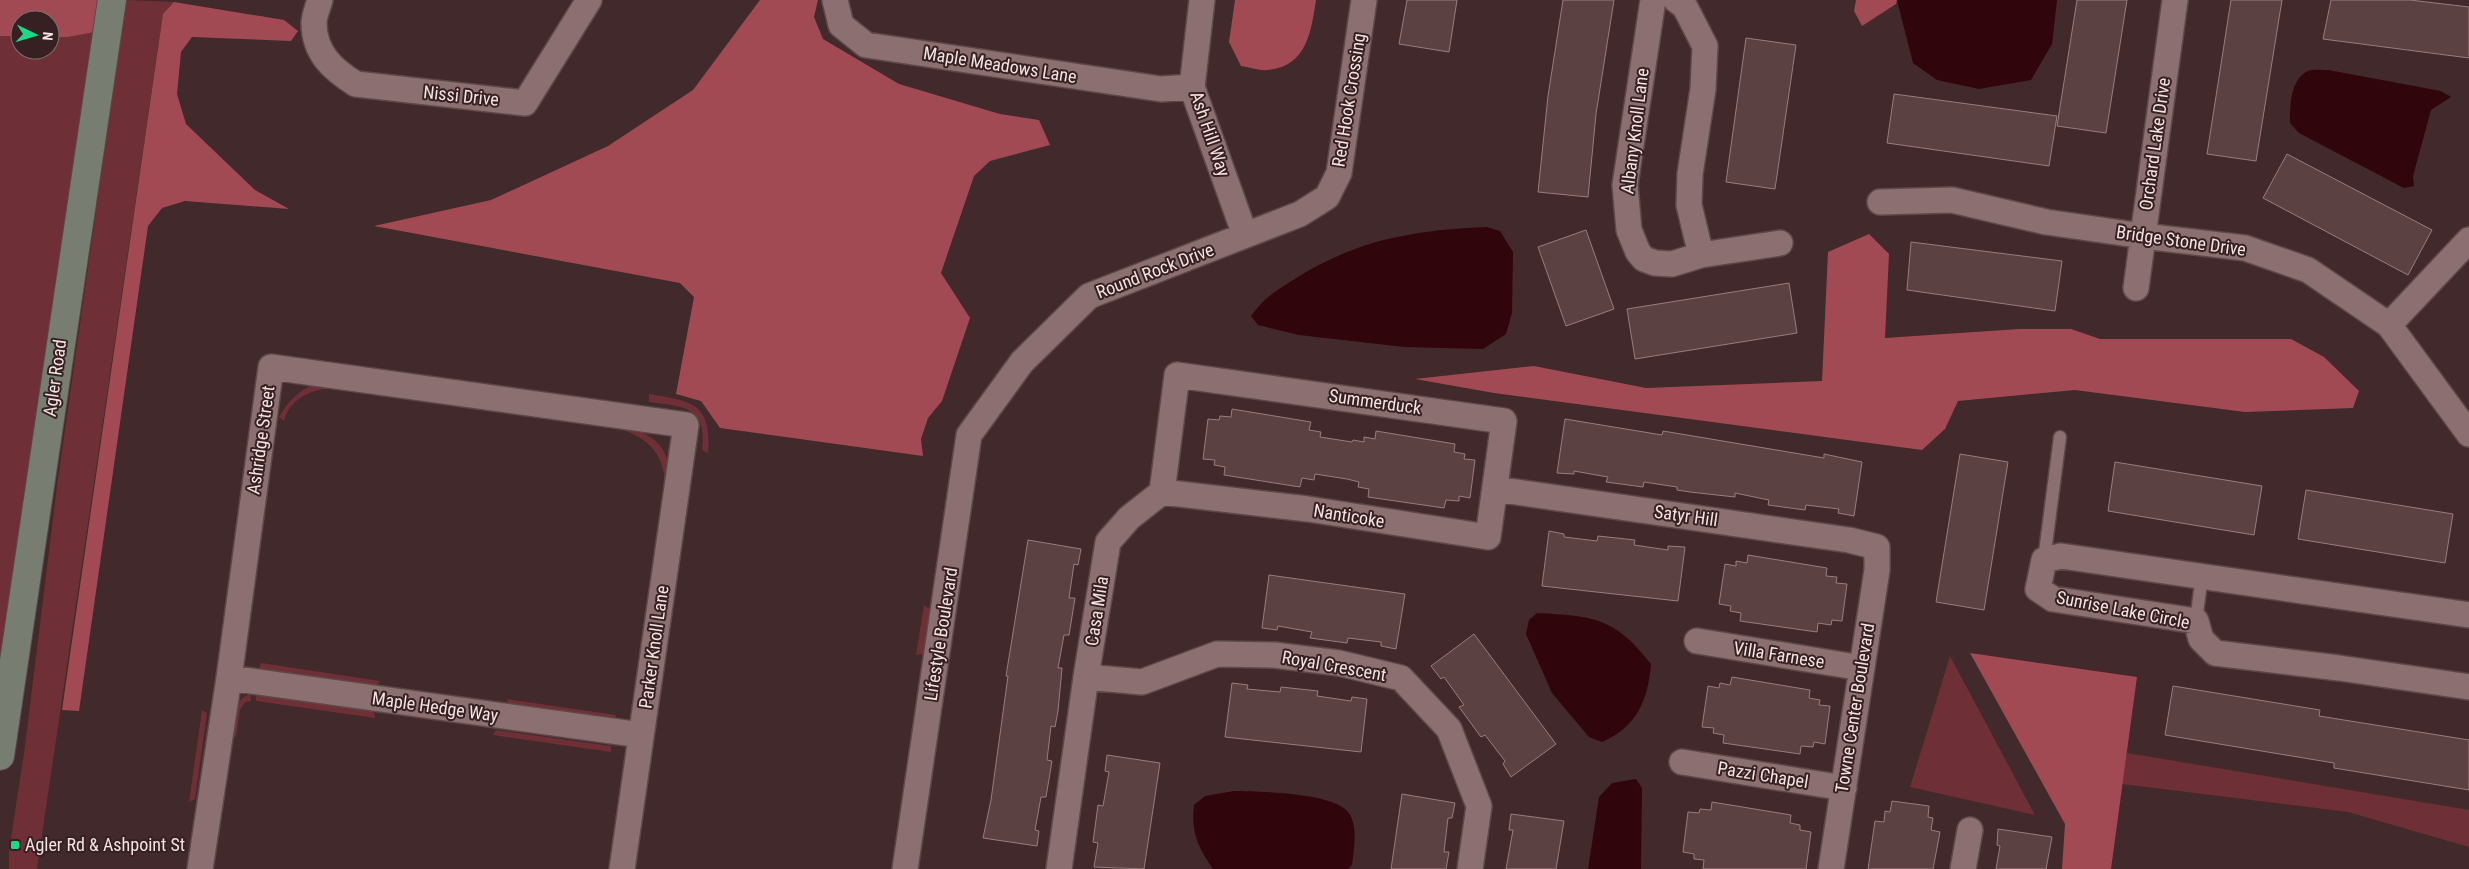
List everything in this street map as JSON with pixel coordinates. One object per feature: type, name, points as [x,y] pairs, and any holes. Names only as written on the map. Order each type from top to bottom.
[{"type":"main road","name":"Agler Road","points":[[0,756],[112,0]]},
{"type":"street","name":"Nissi Drive","points":[[317,11],[320,50],[334,70],[356,84],[525,103],[589,0]]},
{"type":"street","name":"Maple Meadows Lane","points":[[835,0],[841,25],[866,45],[1161,89],[1192,87]]},
{"type":"street","name":"Ash Hill Way","points":[[1202,0],[1192,87],[1245,236]]},
{"type":"street","name":"Red Hook Crossing","points":[[1245,236],[1300,214],[1327,197],[1339,173],[1364,0]]},
{"type":"street","name":"Albany Knoll Lane","points":[[1653,0],[1625,185],[1629,230],[1638,252],[1644,259],[1656,263],[1672,264],[1702,255]]},
{"type":"street","points":[[1676,0],[1685,7],[1705,46],[1702,89],[1690,174],[1689,205],[1702,255],[1780,243]]},
{"type":"street","name":"Orchard Lake Drive","points":[[2136,288],[2174,0]]},
{"type":"street","name":"Bridge Stone Drive","points":[[1880,202],[1952,200],[2046,222],[2245,248],[2308,270],[2389,325],[2469,434]]},
{"type":"street","name":"Round Rock Drive","points":[[992,405],[1022,362],[1089,296],[1245,236]]},
{"type":"street","points":[[2389,325],[2469,240]]},
{"type":"street","name":"Ashridge Street","points":[[200,869],[229,678],[271,367],[686,425]]},
{"type":"street","name":"Summerduck","points":[[1162,492],[1177,375],[1504,421],[1495,489]]},
{"type":"street","name":"Lifestyle Boulevard","points":[[905,869],[969,436],[992,405]]},
{"type":"street","name":"Parker Knoll Lane","points":[[622,869],[686,425]]},
{"type":"street","name":"Nanticoke","points":[[1162,492],[1308,509],[1488,537],[1495,489]]},
{"type":"street","name":"Satyr Hill","points":[[1495,489],[1780,529],[1849,540],[1876,547]]},
{"type":"street","name":"Casa Mila","points":[[1058,869],[1108,542],[1129,518],[1162,492]]},
{"type":"street","name":"Towne Center Boulevard","points":[[1831,869],[1877,570],[1876,547]]},
{"type":"street","points":[[2044,560],[2061,556],[2469,615]]},
{"type":"street","name":"Sunrise Lake Circle","points":[[2044,560],[2038,589],[2053,599],[2196,621],[2201,639],[2215,653],[2339,668],[2469,687]]},
{"type":"street","name":"Villa Farnese","points":[[1697,641],[1862,668]]},
{"type":"street","name":"Royal Crescent","points":[[1086,677],[1142,682],[1217,654],[1274,655],[1330,662],[1401,678],[1449,729],[1479,806],[1470,869]]},
{"type":"street","name":"Maple Hedge Way","points":[[229,678],[641,735]]},
{"type":"street","name":"Pazzi Chapel","points":[[1682,762],[1844,788]]},
{"type":"street","points":[[1963,869],[1970,830]]},
{"type":"lane","points":[[2044,560],[2060,437]]},
{"type":"lane","points":[[2196,621],[2202,575]]},
{"type":"shaded area","points":[[0,0],[103,0],[94,32],[60,37],[60,10],[10,10],[10,36],[0,36]]},
{"type":"shaded area","points":[[126,0],[174,2],[163,15],[37,869],[9,869],[9,851],[25,746],[57,486]]},
{"type":"shaded area","points":[[760,0],[818,0],[814,17],[823,39],[899,84],[1000,114],[1039,120],[1050,145],[990,161],[974,176],[941,273],[970,318],[942,401],[928,418],[921,439],[923,456],[720,428],[701,401],[676,394],[694,297],[680,283],[374,226],[491,200],[608,146],[693,90]]},
{"type":"shaded area","points":[[1235,0],[1316,0],[1309,35],[1299,55],[1281,67],[1268,70],[1241,66],[1229,42]]},
{"type":"shaded area","points":[[1856,0],[1897,0],[1896,4],[1862,26],[1854,11]]},
{"type":"shaded area","points":[[1897,0],[2057,0],[2052,44],[2031,80],[1979,89],[1937,80],[1913,63]]},
{"type":"shaded area","points":[[174,2],[284,20],[298,31],[291,41],[192,37],[181,52],[177,94],[186,124],[255,190],[289,209],[185,201],[162,208],[148,226],[79,711],[62,710],[163,14]]},
{"type":"shaded area","points":[[104,11],[0,657],[0,36],[10,36],[10,60],[60,60],[60,37],[68,37]]},
{"type":"shaded area","points":[[2328,70],[2441,91],[2451,97],[2431,110],[2413,176],[2414,186],[2404,188],[2299,133],[2290,123],[2292,94],[2298,80],[2308,71]]},
{"type":"shaded area","points":[[1487,227],[1500,231],[1513,252],[1512,313],[1506,334],[1483,349],[1404,347],[1299,335],[1258,325],[1251,316],[1267,298],[1298,277],[1321,264],[1366,245],[1412,234]]},
{"type":"shaded area","points":[[1869,234],[1889,254],[1885,338],[2019,329],[2071,329],[2100,339],[2291,339],[2324,357],[2359,391],[2353,408],[2245,412],[2075,390],[1958,401],[1945,429],[1922,450],[1494,393],[1415,379],[1534,366],[1646,388],[1822,381],[1828,252]]},
{"type":"shaded area","points":[[317,383],[337,388],[320,390],[304,396],[292,406],[284,421],[279,417],[295,397],[304,389]]},
{"type":"shaded area","points":[[649,394],[677,399],[696,407],[707,424],[708,453],[702,450],[703,436],[701,425],[691,411],[673,405],[649,402]]},
{"type":"shaded area","points":[[551,413],[620,424],[652,438],[663,449],[668,464],[665,484],[661,463],[652,448],[639,437],[605,425],[548,418]]},
{"type":"shaded area","points":[[924,605],[930,609],[923,654],[916,655]]},
{"type":"shaded area","points":[[1537,613],[1588,618],[1601,622],[1614,628],[1626,637],[1651,664],[1647,689],[1638,711],[1624,729],[1614,736],[1602,742],[1589,737],[1552,693],[1526,634],[1529,620]]},
{"type":"shaded area","points":[[1970,653],[2137,677],[2111,869],[2062,869],[2065,824]]},
{"type":"shaded area","points":[[1950,656],[2035,815],[1910,787]]},
{"type":"shaded area","points":[[261,663],[380,681],[376,686],[259,669]]},
{"type":"shaded area","points":[[250,694],[251,701],[245,702],[240,710],[236,737],[230,735],[234,711],[240,701]]},
{"type":"shaded area","points":[[256,695],[374,711],[375,718],[256,701]]},
{"type":"shaded area","points":[[507,699],[616,715],[615,721],[509,706]]},
{"type":"shaded area","points":[[202,710],[207,713],[195,799],[189,802]]},
{"type":"shaded area","points":[[496,730],[611,746],[611,752],[493,735]]},
{"type":"shaded area","points":[[2127,753],[2469,810],[2469,847],[2348,812],[2122,784]]},
{"type":"shaded area","points":[[1636,779],[1642,788],[1641,869],[1588,869],[1599,797],[1612,783]]},
{"type":"shaded area","points":[[1234,791],[1293,794],[1338,804],[1346,810],[1353,821],[1355,836],[1352,865],[1348,869],[1213,869],[1203,854],[1197,839],[1193,815],[1194,805],[1205,796]]},
{"type":"building","points":[[1407,0],[1457,0],[1449,52],[1399,44]]},
{"type":"building","points":[[1563,0],[1614,0],[1596,114],[1588,197],[1538,192],[1548,96]]},
{"type":"building","points":[[2077,0],[2127,0],[2106,133],[2057,126]]},
{"type":"building","points":[[2231,0],[2282,0],[2256,161],[2207,154]]},
{"type":"building","points":[[2331,0],[2410,0],[2469,7],[2469,58],[2323,39]]},
{"type":"building","points":[[1746,38],[1796,45],[1775,189],[1726,182]]},
{"type":"building","points":[[1894,94],[2057,116],[2049,166],[1887,143]]},
{"type":"building","points":[[2287,154],[2432,230],[2408,275],[2263,198]]},
{"type":"building","points":[[1586,230],[1614,309],[1566,326],[1538,247]]},
{"type":"building","points":[[1911,242],[2062,261],[2055,311],[1907,290]]},
{"type":"building","points":[[1789,283],[1797,333],[1635,359],[1627,309]]},
{"type":"building","points":[[1232,409],[1311,422],[1309,430],[1321,432],[1320,437],[1364,442],[1364,437],[1375,439],[1376,431],[1455,444],[1454,452],[1465,454],[1464,459],[1475,460],[1470,498],[1459,496],[1459,501],[1446,500],[1444,508],[1368,497],[1369,489],[1358,487],[1359,482],[1315,474],[1314,480],[1302,478],[1300,487],[1224,475],[1225,467],[1214,465],[1215,460],[1203,459],[1208,419],[1219,420],[1220,416],[1231,417]]},
{"type":"building","points":[[1565,419],[1662,435],[1663,431],[1824,458],[1824,454],[1862,462],[1854,516],[1838,513],[1839,509],[1806,505],[1805,510],[1768,505],[1769,500],[1735,493],[1735,497],[1690,492],[1677,490],[1677,487],[1644,482],[1643,487],[1606,482],[1608,477],[1574,471],[1574,474],[1557,473]]},
{"type":"building","points":[[1960,454],[2008,462],[1984,610],[1936,602]]},
{"type":"building","points":[[2115,462],[2262,486],[2254,535],[2108,511]]},
{"type":"building","points":[[2306,490],[2453,514],[2445,563],[2298,539]]},
{"type":"building","points":[[1549,531],[1564,534],[1564,537],[1597,541],[1598,536],[1635,540],[1634,545],[1668,550],[1668,546],[1685,547],[1678,601],[1542,586]]},
{"type":"building","points":[[1028,540],[1081,549],[1078,565],[1074,564],[1069,598],[1075,598],[1069,635],[1064,635],[1058,668],[1062,668],[1058,711],[1055,727],[1051,726],[1047,760],[1052,761],[1046,797],[1041,797],[1035,830],[1039,831],[1037,846],[983,838],[991,800],[1008,676],[1006,676]]},
{"type":"building","points":[[1748,555],[1827,568],[1826,576],[1837,577],[1836,583],[1847,584],[1842,621],[1832,620],[1831,625],[1818,623],[1817,632],[1740,621],[1741,613],[1730,611],[1731,606],[1719,604],[1725,564],[1736,566],[1736,561],[1747,563]]},
{"type":"building","points":[[1269,575],[1405,594],[1396,649],[1381,646],[1381,642],[1348,638],[1347,643],[1310,638],[1312,632],[1278,626],[1277,630],[1262,628]]},
{"type":"building","points":[[1474,634],[1556,744],[1511,777],[1503,764],[1505,761],[1485,735],[1481,737],[1459,707],[1464,705],[1444,677],[1441,679],[1431,666]]},
{"type":"building","points":[[1732,677],[1810,690],[1809,698],[1820,700],[1819,705],[1830,706],[1825,744],[1814,742],[1813,747],[1801,746],[1800,754],[1723,743],[1724,735],[1713,733],[1714,728],[1702,727],[1708,686],[1719,688],[1720,683],[1730,685]]},
{"type":"building","points":[[1232,683],[1248,685],[1247,689],[1280,692],[1281,687],[1318,691],[1317,696],[1351,701],[1352,697],[1367,699],[1361,752],[1225,737]]},
{"type":"building","points":[[2173,686],[2320,710],[2319,716],[2469,740],[2469,790],[2334,768],[2334,763],[2165,735]]},
{"type":"building","points":[[1107,755],[1160,763],[1144,869],[1094,867],[1098,843],[1093,842],[1098,805],[1103,806],[1109,772],[1105,771]]},
{"type":"building","points":[[1402,794],[1455,803],[1452,818],[1448,818],[1444,852],[1449,852],[1446,869],[1391,869]]},
{"type":"building","points":[[1892,801],[1929,806],[1928,817],[1933,818],[1931,830],[1940,832],[1933,869],[1868,869],[1875,821],[1884,822],[1885,811],[1890,812]]},
{"type":"building","points":[[1712,802],[1791,815],[1790,823],[1800,825],[1800,830],[1811,832],[1806,869],[1703,869],[1704,860],[1694,859],[1694,854],[1683,852],[1688,812],[1699,813],[1700,809],[1711,810]]},
{"type":"building","points":[[1511,814],[1564,821],[1556,869],[1506,869],[1513,830],[1509,830]]},
{"type":"building","points":[[1998,829],[2052,837],[2046,869],[1996,869],[2000,846],[1997,845]]},
{"type":"place","name":"Agler Rd & Ashpoint St","points":[[15,845]]}]
